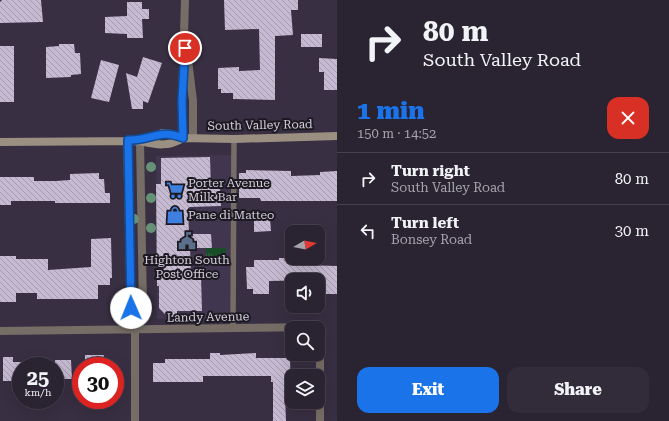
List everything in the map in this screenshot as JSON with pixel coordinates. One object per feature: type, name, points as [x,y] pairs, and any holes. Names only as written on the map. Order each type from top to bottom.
[{"type":"main road","name":"South Valley Road","points":[[140,141],[162,133],[172,134],[183,138],[234,139],[337,136]]},
{"type":"main road","name":"South Valley Road","points":[[0,142],[128,140],[158,145],[169,145],[183,138]]},
{"type":"street","points":[[183,138],[182,101],[185,0]]},
{"type":"street","points":[[185,35],[193,101],[194,138]]},
{"type":"street","points":[[128,140],[131,315],[135,330],[135,421]]},
{"type":"street","points":[[135,330],[140,320],[143,307],[140,141]]},
{"type":"street","name":"Landy Avenue","points":[[0,331],[320,327],[320,421]]},
{"type":"lane","points":[[233,328],[234,139]]},
{"type":"shaded area","points":[[233,155],[233,320],[157,319],[156,156]]},
{"type":"green space","points":[[206,248],[226,248],[226,260],[206,261]]},
{"type":"building","points":[[2,0],[41,0],[43,22],[0,23],[0,2]]},
{"type":"building","points":[[224,0],[298,0],[298,10],[291,10],[293,35],[275,36],[275,100],[233,99],[233,93],[221,93],[221,89],[218,89],[218,68],[239,67],[239,71],[260,70],[259,29],[225,30]]},
{"type":"building","points":[[127,2],[142,2],[142,9],[149,9],[149,19],[142,19],[143,38],[127,38],[127,34],[105,33],[105,17],[127,16]]},
{"type":"building","points":[[301,34],[322,34],[322,47],[301,47]]},
{"type":"building","points":[[59,44],[74,44],[75,53],[80,53],[81,74],[71,75],[71,77],[46,78],[46,47],[59,46]]},
{"type":"building","points":[[0,46],[14,46],[14,102],[0,102]]},
{"type":"building","points":[[143,57],[162,63],[148,103],[143,101],[143,109],[132,109],[126,73],[137,77]]},
{"type":"building","points":[[319,58],[337,59],[337,90],[324,90],[324,72],[319,72]]},
{"type":"building","points":[[101,60],[119,65],[109,102],[91,98]]},
{"type":"building","points":[[210,157],[211,189],[220,189],[221,206],[188,208],[189,234],[211,234],[212,248],[190,248],[191,273],[201,275],[202,311],[177,311],[177,317],[168,317],[159,308],[159,286],[157,286],[156,184],[161,184],[161,158]]},
{"type":"building","points":[[246,170],[291,171],[291,176],[320,175],[320,172],[337,171],[337,201],[261,201],[260,198],[239,198],[239,173],[246,173]]},
{"type":"building","points":[[99,173],[99,179],[104,179],[105,193],[110,193],[110,203],[11,201],[11,205],[0,205],[0,177],[34,177],[34,181],[56,181],[70,180],[70,174]]},
{"type":"building","points":[[270,218],[271,231],[254,232],[254,219]]},
{"type":"building","points":[[111,238],[112,278],[110,278],[110,285],[98,285],[98,299],[37,299],[37,293],[16,293],[16,302],[0,302],[0,256],[16,256],[16,259],[48,259],[48,270],[91,267],[91,239]]},
{"type":"building","points":[[279,258],[285,258],[285,265],[337,266],[337,294],[325,294],[325,273],[285,273],[285,281],[269,281],[269,294],[253,294],[253,289],[247,289],[246,267],[254,267],[254,260],[279,260]]},
{"type":"building","points":[[210,353],[220,353],[220,355],[256,353],[256,358],[285,358],[285,361],[290,361],[290,369],[285,369],[286,421],[273,421],[273,382],[271,382],[271,376],[203,376],[203,382],[153,382],[153,363],[165,363],[165,359],[210,359]]},
{"type":"building","points":[[85,355],[104,355],[104,357],[85,357]]},
{"type":"building","points":[[3,357],[12,357],[12,381],[3,381]]},
{"type":"building","points":[[64,360],[71,360],[72,379],[64,379]]},
{"type":"place","name":"Porter Avenue Milk Bar","points":[[175,190]]},
{"type":"place","name":"Pane di Matteo","points":[[175,215]]},
{"type":"place","name":"Highton South Post Office","points":[[187,241]]},
{"type":"route","points":[[131,308],[128,140],[140,141],[162,133],[177,135],[183,138],[182,101],[185,48]]}]
